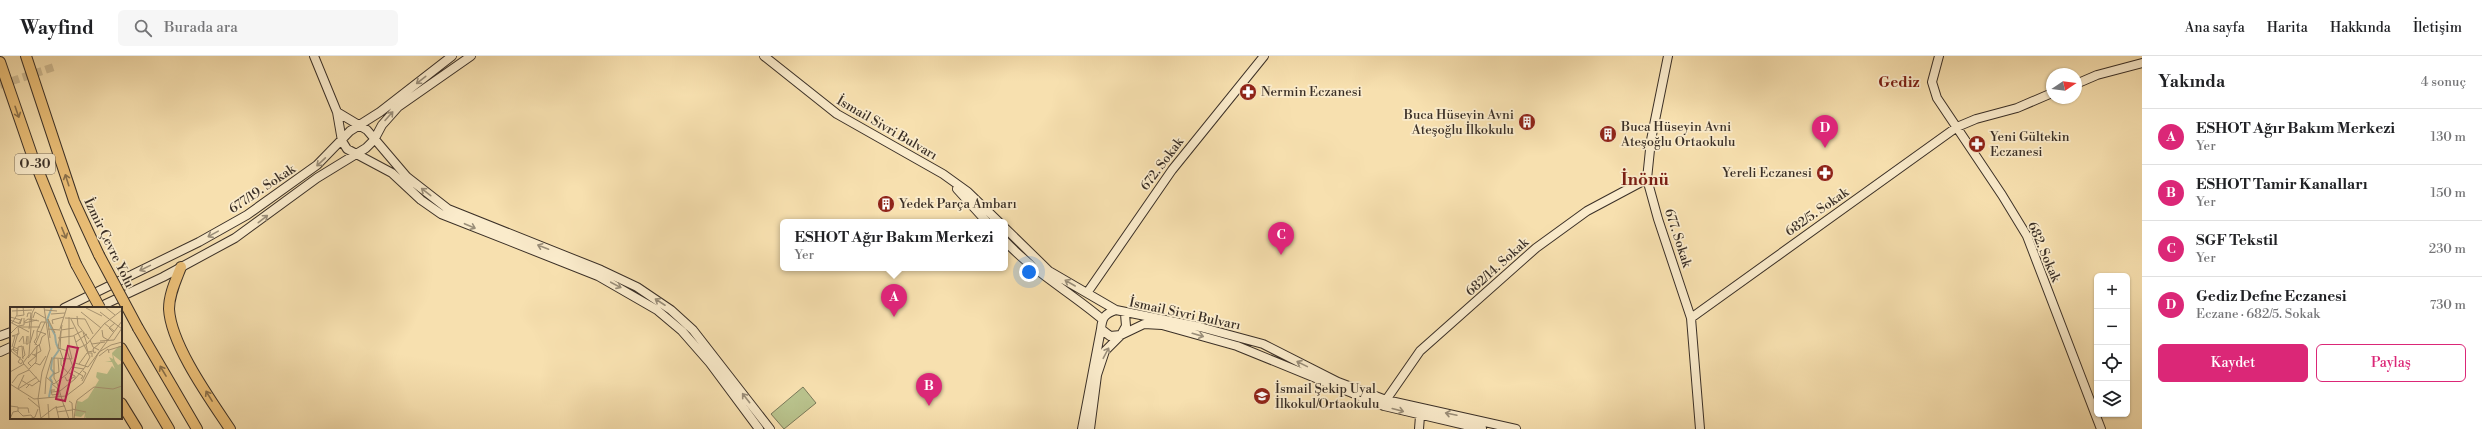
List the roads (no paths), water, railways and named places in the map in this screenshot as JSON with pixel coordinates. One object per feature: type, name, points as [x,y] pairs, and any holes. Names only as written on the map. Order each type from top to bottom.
[{"type":"highway","name":"İzmir Çevre Yolu","points":[[26,56],[74,201],[99,255],[138,328],[197,429]]},
{"type":"highway","name":"O-30","points":[[0,62],[32,155],[76,264],[98,307]]},
{"type":"highway","points":[[181,267],[172,290],[169,309],[177,338],[195,374],[230,429]]},
{"type":"highway","points":[[122,350],[169,429]]},
{"type":"highway","points":[[122,405],[137,429]]},
{"type":"street","points":[[314,56],[337,112],[342,141],[347,149],[355,155],[392,173],[421,200],[442,214],[598,276],[657,310],[682,331],[710,363],[759,429]]},
{"type":"street","name":"677/19. Sokak","points":[[66,307],[199,242],[247,216],[317,165],[342,141],[350,131],[380,112],[452,56]]},
{"type":"street","name":"677/19. Sokak","points":[[100,307],[181,267],[235,238],[300,190],[355,155],[374,140],[382,125],[398,107],[471,56]]},
{"type":"street","name":"İsmail Sivri Bulvarı","points":[[764,56],[837,114],[943,174],[968,192],[996,219]]},
{"type":"street","name":"672. Sokak","points":[[1087,293],[1172,170],[1264,56]]},
{"type":"street","name":"677. Sokak","points":[[1668,56],[1651,140],[1647,179],[1658,219],[1691,318],[1700,429]]},
{"type":"street","name":"682. Sokak","points":[[1938,56],[1932,82],[1937,98],[2027,236],[2101,429]]},
{"type":"street","points":[[2082,81],[2097,75],[2142,63]]},
{"type":"street","name":"682/5. Sokak","points":[[1691,318],[1957,128],[1976,119],[2017,108],[2046,96]]},
{"type":"street","points":[[337,112],[360,124],[407,177],[448,209],[601,270],[636,287],[671,310],[693,330],[770,429]]},
{"type":"street","name":"İsmail Sivri Bulvarı","points":[[943,174],[985,219]]},
{"type":"street","name":"682/14. Sokak","points":[[1386,400],[1420,351],[1536,248],[1580,215],[1647,179]]},
{"type":"street","name":"İsmail Sivri Bulvarı","points":[[1008,231],[1049,271],[1125,314],[1200,327],[1263,344],[1338,382],[1386,400],[1516,429]]},
{"type":"street","points":[[1008,244],[1023,260],[1076,297],[1102,319]]},
{"type":"street","points":[[1082,429],[1102,319],[1107,313],[1116,310]]},
{"type":"street","points":[[1101,329],[1110,336],[1121,335],[1126,326],[1125,314]]},
{"type":"street","name":"İsmail Sivri Bulvarı","points":[[1090,429],[1097,375],[1105,351],[1121,335],[1144,324],[1162,325],[1237,346],[1285,364],[1359,397],[1420,416],[1482,429]]},
{"type":"street","points":[[0,336],[10,332]]},
{"type":"street","points":[[0,352],[10,347]]},
{"type":"street","points":[[1419,429],[1420,416]]},
{"type":"tunnel","points":[[0,85],[54,67]]},
{"type":"place","name":"Nermin Eczanesi","points":[[1248,92]]},
{"type":"place","name":"Buca Hüseyin Avni Ateşoğlu İlkokulu","points":[[1527,122]]},
{"type":"place","name":"Buca Hüseyin Avni Ateşoğlu Ortaokulu","points":[[1608,134]]},
{"type":"place","name":"Yeni Gültekin Eczanesi","points":[[1977,144]]},
{"type":"place","name":"Gediz Defne Eczanesi","points":[[1825,148]]},
{"type":"place","name":"Yereli Eczanesi","points":[[1825,173]]},
{"type":"place","name":"Yedek Parça Ambarı","points":[[886,204]]},
{"type":"place","name":"SGF Tekstil","points":[[1281,255]]},
{"type":"place","name":"ESHOT Ağır Bakım Merkezi","points":[[894,317]]},
{"type":"place","name":"İsmail Şekip Uyal İlkokul/Ortaokulu","points":[[1262,396]]},
{"type":"place","name":"ESHOT Tamir Kanalları","points":[[929,406]]},
{"type":"district","name":"Gediz","points":[[1899,82]]},
{"type":"district","name":"İnönü","points":[[1645,180]]}]
